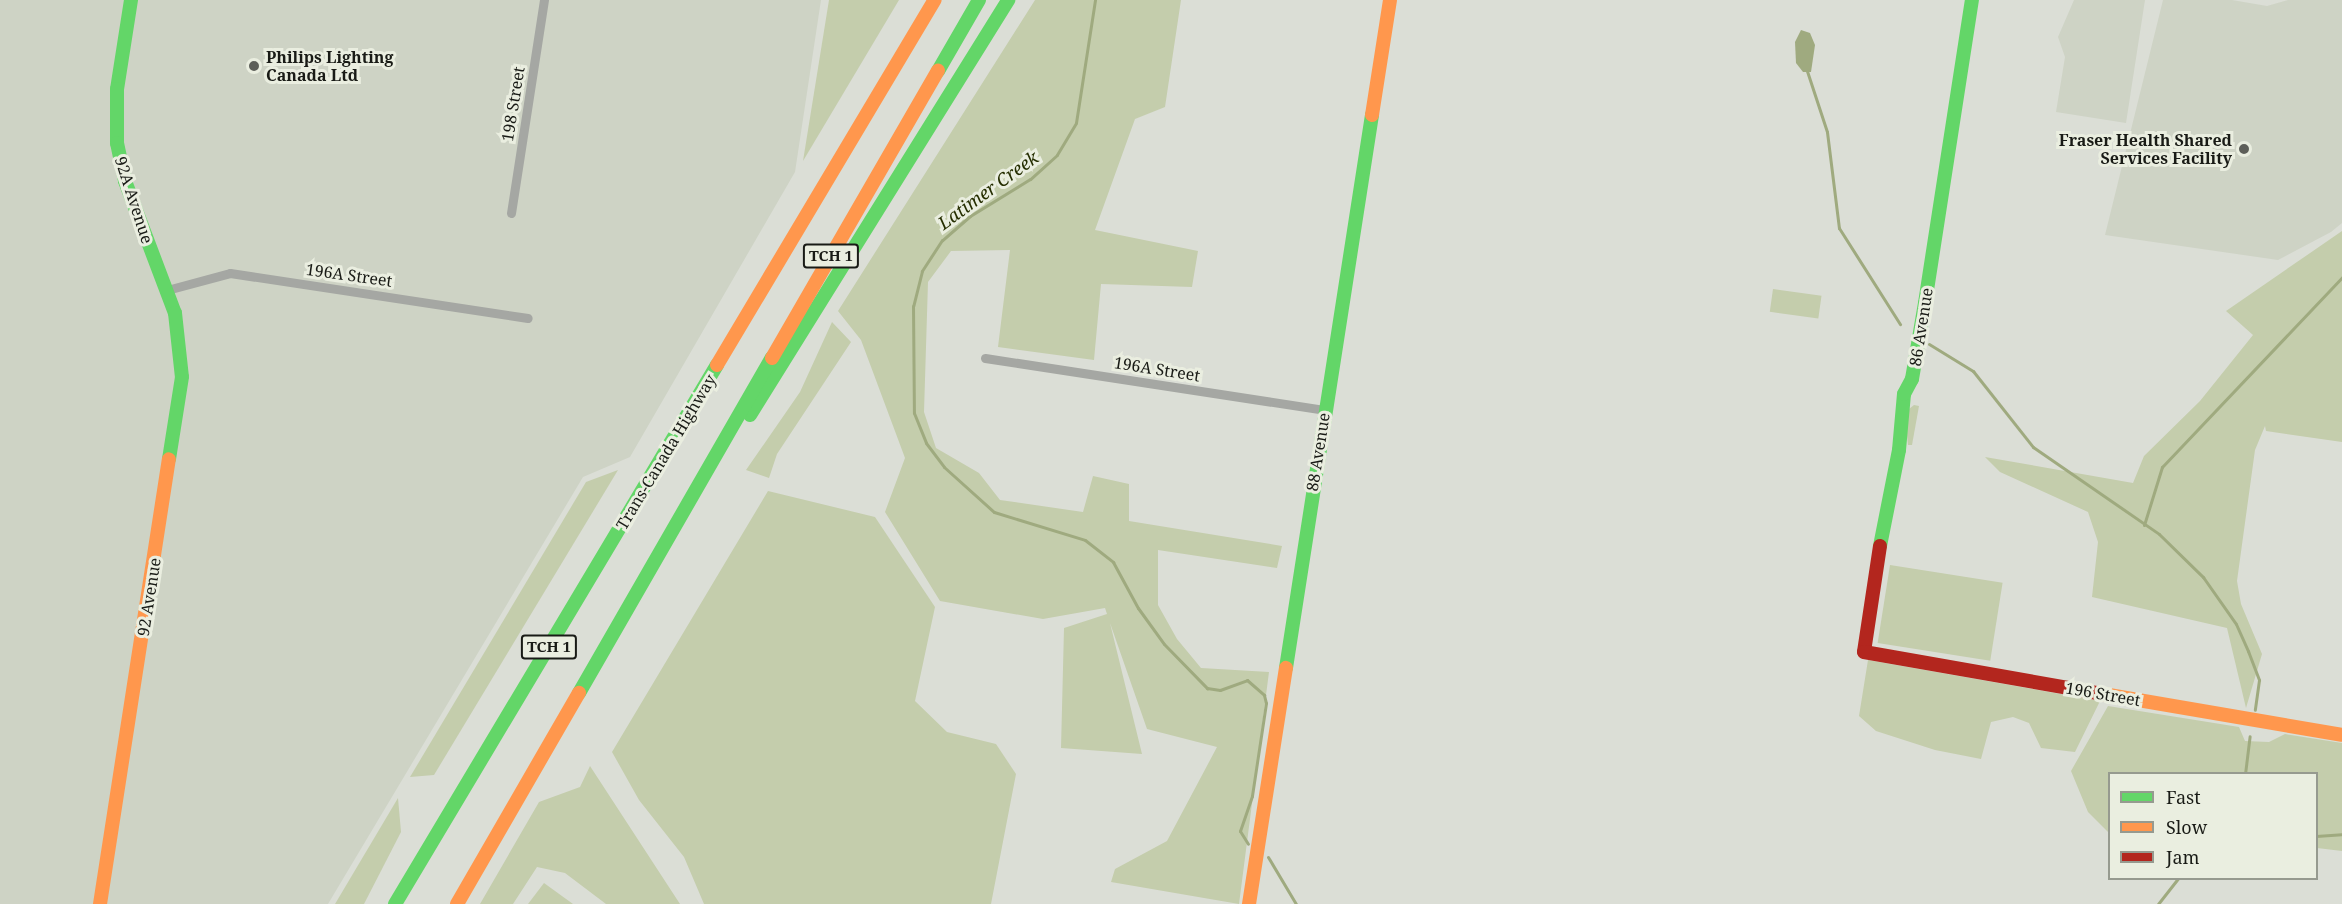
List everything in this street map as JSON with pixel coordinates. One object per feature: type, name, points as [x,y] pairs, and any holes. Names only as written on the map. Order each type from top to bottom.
[{"type":"main road","name":"92A Avenue","points":[[131,0],[117,89],[117,143],[125,181],[166,290]]},
{"type":"main road","name":"Trans-Canada Highway","points":[[395,904],[933,0]]},
{"type":"main road","name":"TCH 1","points":[[457,904],[979,0]]},
{"type":"main road","points":[[684,513],[775,379],[1008,0]]},
{"type":"main road","name":"88 Avenue","points":[[1249,904],[1324,410],[1390,0]]},
{"type":"main road","name":"86 Avenue","points":[[1864,652],[1882,532],[1899,450],[1904,394],[1912,379],[1925,303],[1972,0]]},
{"type":"main road","name":"92 Avenue","points":[[100,904],[181,400],[181,342],[166,290]]},
{"type":"main road","name":"196 Street","points":[[1864,652],[2342,735]]},
{"type":"street","name":"198 Street","points":[[511,213],[544,0]]},
{"type":"street","name":"196A Street","points":[[166,290],[230,273],[528,318]]},
{"type":"street","name":"196A Street","points":[[985,358],[1324,410]]},
{"type":"shaded area","points":[[0,0],[821,0],[795,172],[630,457],[583,477],[328,904],[0,904]]},
{"type":"shaded area","points":[[829,0],[899,0],[803,161]]},
{"type":"shaded area","points":[[1035,0],[1181,0],[1165,107],[1135,119],[1095,230],[1198,251],[1192,287],[1101,284],[1094,360],[998,347],[1010,250],[951,251],[928,282],[924,412],[936,448],[979,473],[1000,500],[1083,512],[1093,476],[1129,484],[1129,521],[1282,546],[1277,568],[1158,550],[1158,605],[1177,639],[1201,668],[1269,672],[1239,904],[1111,882],[1115,869],[1167,841],[1217,747],[1147,729],[1110,623],[1142,754],[1061,748],[1064,628],[1107,614],[1105,608],[1043,619],[940,601],[885,512],[905,458],[861,340],[838,311]]},
{"type":"shaded area","points":[[2074,0],[2145,0],[2126,123],[2056,112],[2065,57],[2058,37]]},
{"type":"shaded area","points":[[2163,0],[2232,0],[2267,6],[2288,0],[2342,0],[2342,223],[2331,232],[2278,260],[2105,235]]},
{"type":"shaded area","points":[[1801,30],[1810,33],[1815,45],[1811,72],[1803,72],[1796,63],[1795,42]]},
{"type":"shaded area","points":[[2342,231],[2342,442],[2266,431],[2265,426],[2255,450],[2237,581],[2241,604],[2262,654],[2246,708],[2227,628],[2092,597],[2098,542],[2088,512],[2000,472],[1985,457],[2133,483],[2144,456],[2200,401],[2253,335],[2226,311]]},
{"type":"shaded area","points":[[1773,289],[1822,296],[1818,319],[1770,312]]},
{"type":"shaded area","points":[[832,322],[851,342],[777,454],[769,478],[746,470],[800,392]]},
{"type":"shaded area","points":[[1914,405],[1919,406],[1912,445],[1908,445],[1906,426],[1909,409]]},
{"type":"shaded area","points":[[618,470],[434,775],[410,777],[586,482]]},
{"type":"shaded area","points":[[768,491],[875,517],[935,607],[915,701],[947,732],[996,744],[1016,774],[991,904],[704,904],[684,857],[639,800],[612,752]]},
{"type":"shaded area","points":[[1890,565],[2003,583],[1990,661],[1878,643]]},
{"type":"shaded area","points":[[1868,660],[2100,701],[2075,752],[2041,748],[2029,723],[2013,717],[1991,722],[1981,759],[1935,750],[1876,731],[1859,716]]},
{"type":"shaded area","points":[[2108,706],[2239,727],[2245,741],[2269,742],[2285,734],[2342,743],[2342,851],[2318,848],[2318,772],[2108,772],[2108,832],[2088,812],[2071,771]]},
{"type":"shaded area","points":[[590,766],[680,904],[606,904],[565,873],[537,867],[513,904],[480,904],[539,802],[580,787]]},
{"type":"shaded area","points":[[398,798],[401,832],[364,904],[335,904]]},
{"type":"shaded area","points":[[544,883],[573,904],[528,904]]},
{"type":"waterway","name":"Latimer Creek","points":[[1095,0],[1076,123],[1057,155],[1030,179],[970,216],[942,240],[922,271],[913,306],[914,413],[926,443],[944,467],[994,512],[1085,540],[1113,562],[1138,608],[1164,644],[1207,688],[1220,690],[1247,680],[1264,695],[1266,703],[1252,796],[1240,831],[1248,844]]},
{"type":"waterway","points":[[1807,71],[1827,132],[1839,228],[1900,324]]},
{"type":"waterway","points":[[2144,525],[2162,467],[2342,277]]},
{"type":"waterway","points":[[1929,344],[1973,371],[2033,447],[2159,534],[2203,577],[2236,624],[2248,651],[2259,680],[2255,710]]},
{"type":"waterway","points":[[2245,772],[2250,736]]},
{"type":"waterway","points":[[2318,836],[2342,834]]},
{"type":"waterway","name":"Latimer Creek","points":[[1268,857],[1296,904]]},
{"type":"waterway","points":[[2158,904],[2176,880]]},
{"type":"traffic: fast","points":[[131,0],[117,89],[117,143],[125,181],[175,313],[182,377],[169,459]]},
{"type":"traffic: fast","points":[[938,71],[979,0]]},
{"type":"traffic: fast","points":[[750,415],[1008,0]]},
{"type":"traffic: fast","points":[[1880,546],[1899,450],[1904,394],[1912,379],[1925,303],[1972,0]]},
{"type":"traffic: fast","points":[[1286,668],[1372,115]]},
{"type":"traffic: fast","points":[[579,693],[772,358]]},
{"type":"traffic: fast","points":[[395,904],[717,365]]},
{"type":"traffic: slow","points":[[717,365],[935,0]]},
{"type":"traffic: slow","points":[[1372,115],[1390,0]]},
{"type":"traffic: slow","points":[[772,358],[938,71]]},
{"type":"traffic: slow","points":[[100,904],[169,459]]},
{"type":"traffic: slow","points":[[1249,904],[1286,668]]},
{"type":"traffic: slow","points":[[457,904],[579,693]]},
{"type":"traffic: slow","points":[[2103,694],[2342,735]]},
{"type":"traffic: jam","points":[[1880,546],[1864,652],[2103,694]]},
{"type":"place","name":"Philips Lighting Canada Ltd","points":[[254,66]]},
{"type":"place","name":"Fraser Health Shared Services Facility","points":[[2244,149]]}]
